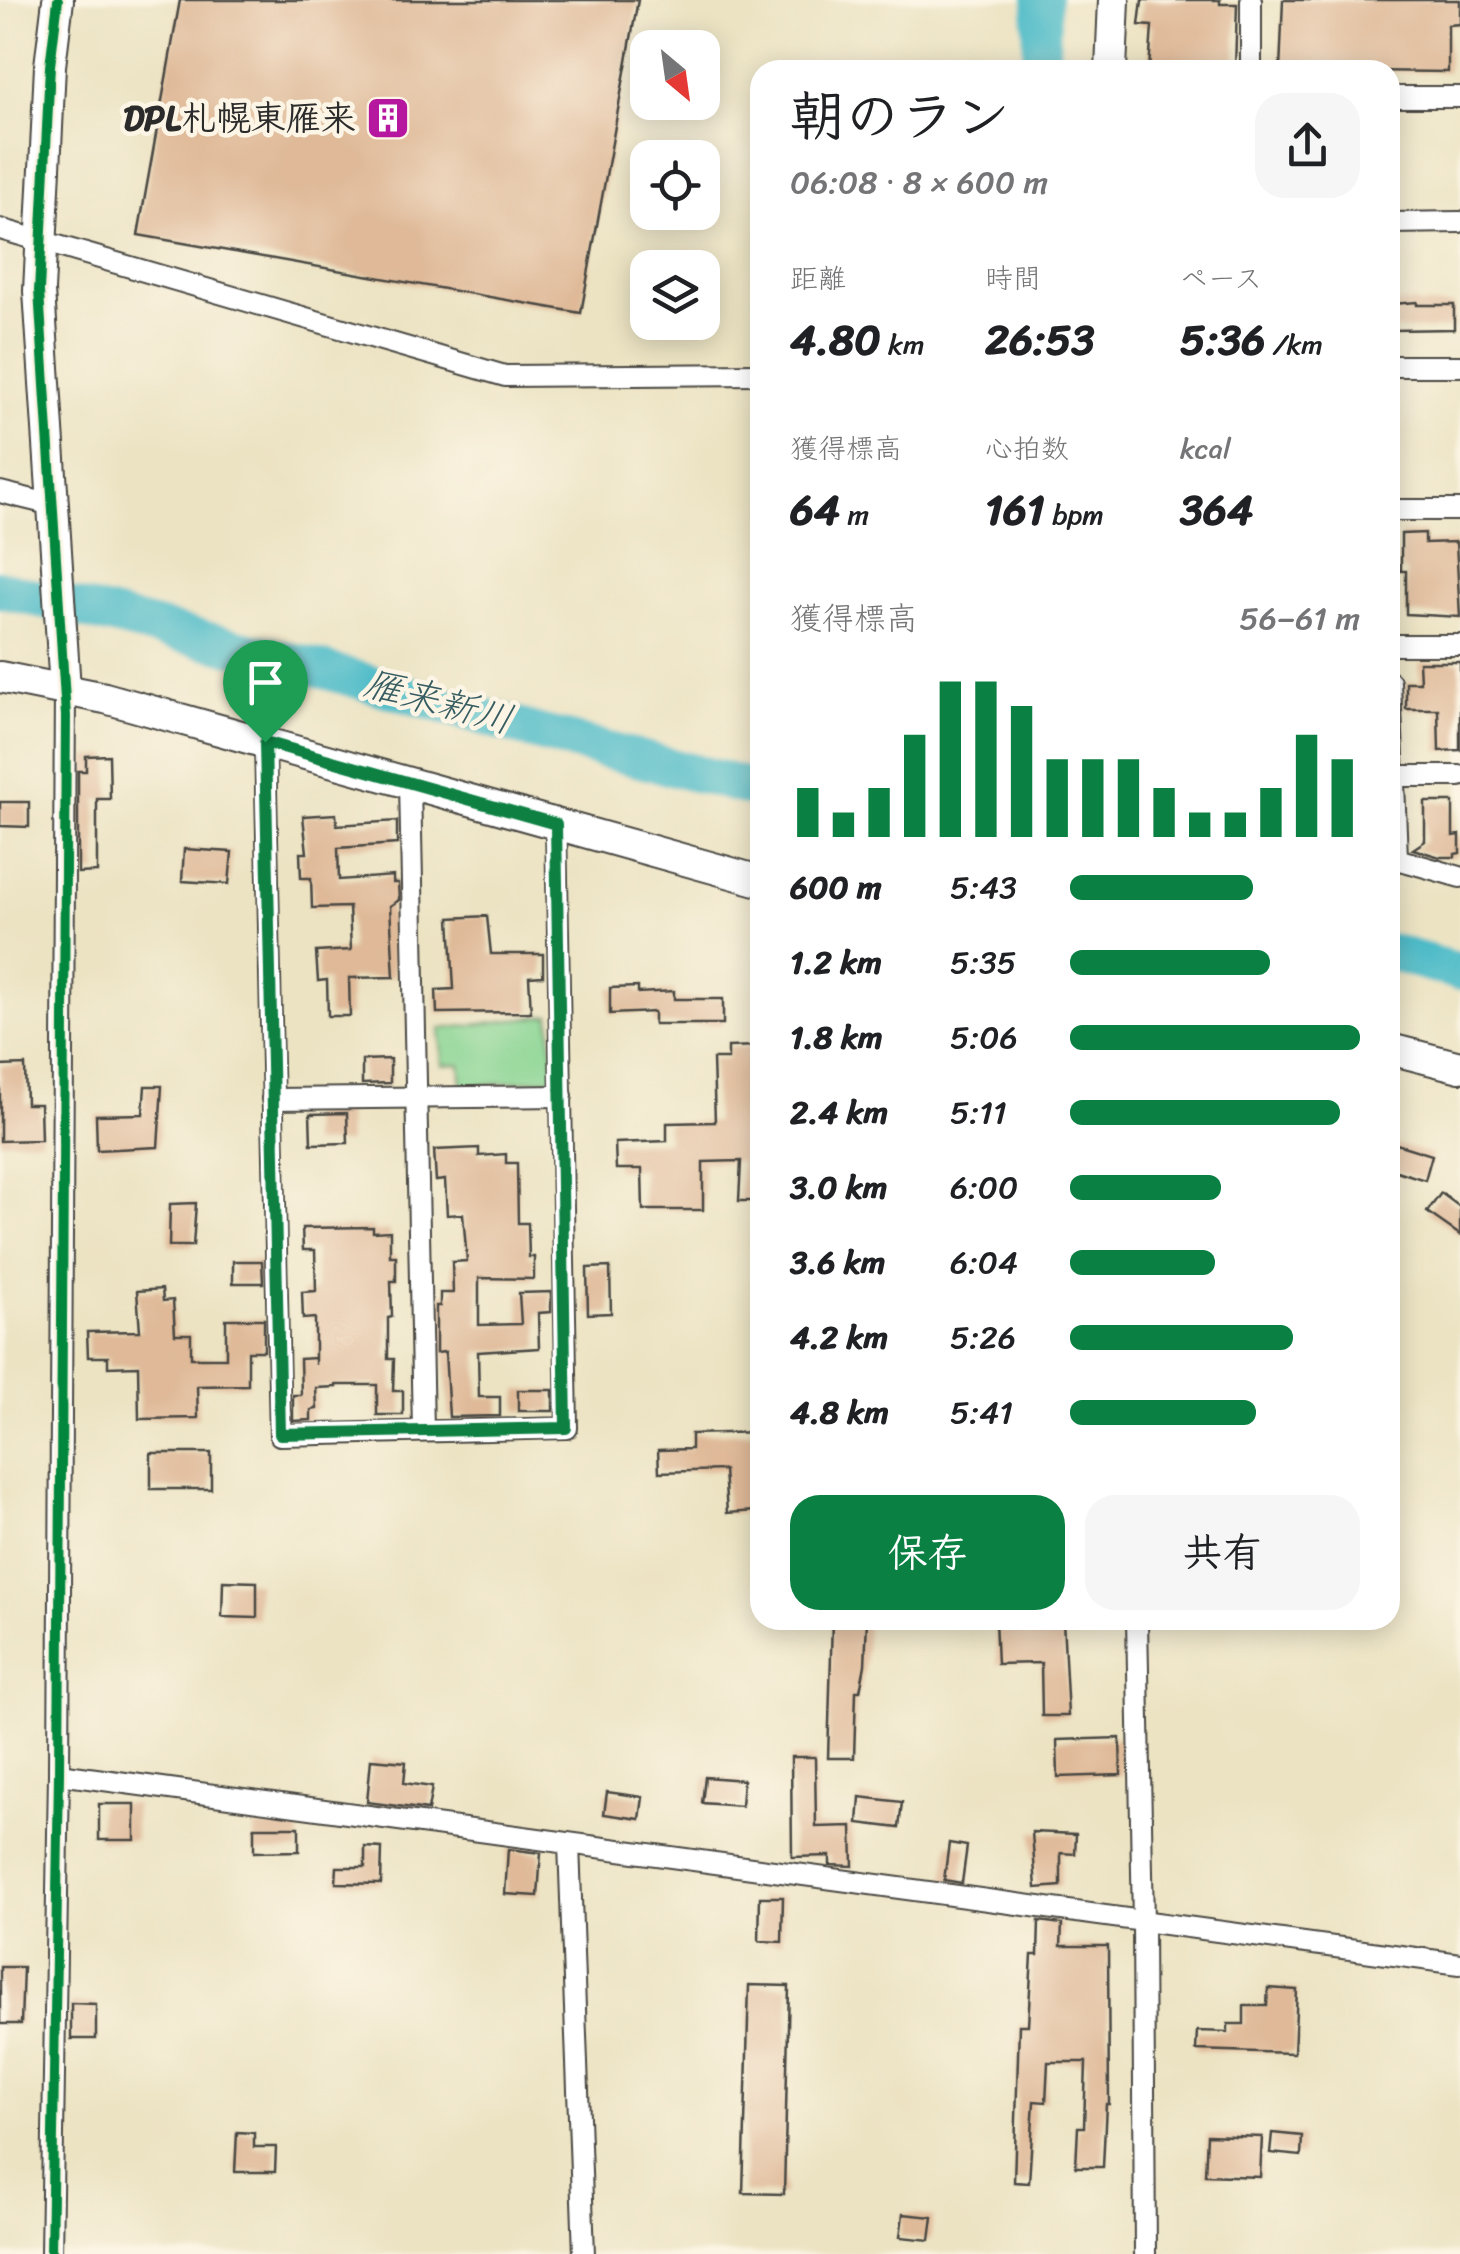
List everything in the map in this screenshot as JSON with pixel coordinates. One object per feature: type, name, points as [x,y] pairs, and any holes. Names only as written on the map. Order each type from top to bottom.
[{"type":"street","points":[[51,2254],[59,1774],[64,676],[39,292],[49,83],[58,0]]},
{"type":"street","points":[[1112,60],[1114,0]]},
{"type":"street","points":[[1251,60],[1252,0]]},
{"type":"street","points":[[1400,98],[1460,97]]},
{"type":"street","points":[[1400,223],[1460,222]]},
{"type":"street","points":[[0,229],[505,376],[750,374]]},
{"type":"street","points":[[1400,366],[1460,366]]},
{"type":"street","points":[[0,492],[54,517]]},
{"type":"street","points":[[1400,510],[1460,510]]},
{"type":"street","points":[[1400,644],[1460,644]]},
{"type":"street","points":[[0,677],[64,676],[265,742],[750,878]]},
{"type":"street","points":[[265,742],[280,1434],[566,1428],[556,824]]},
{"type":"street","points":[[1400,776],[1460,776]]},
{"type":"street","points":[[410,782],[423,1431]]},
{"type":"street","points":[[1400,860],[1460,877]]},
{"type":"street","points":[[1400,1052],[1460,1068]]},
{"type":"street","points":[[272,1099],[562,1096]]},
{"type":"street","points":[[1137,1630],[1145,2254]]},
{"type":"street","points":[[59,1774],[1460,1964]]},
{"type":"street","points":[[570,1844],[584,2254]]},
{"type":"green space","points":[[550,1015],[554,1078],[462,1087],[460,1064],[442,1065],[440,1029]]},
{"type":"building","name":"DPL札幌東雁来","points":[[180,0],[638,0],[581,313],[138,235]]},
{"type":"building","points":[[1142,0],[1220,0],[1220,4],[1237,4],[1235,60],[1150,60],[1152,26],[1139,25]]},
{"type":"building","points":[[1283,0],[1460,0],[1460,24],[1448,25],[1448,72],[1400,71],[1400,60],[1280,60]]},
{"type":"building","points":[[1400,303],[1454,305],[1454,329],[1400,330]]},
{"type":"building","points":[[1425,533],[1425,543],[1456,542],[1460,617],[1406,614],[1401,534]]},
{"type":"building","points":[[1419,662],[1460,662],[1460,750],[1439,751],[1438,709],[1406,709],[1406,682],[1420,682]]},
{"type":"building","points":[[109,755],[110,799],[97,799],[97,872],[78,873],[78,771],[86,771],[86,756]]},
{"type":"building","points":[[0,802],[29,802],[29,827],[0,826]]},
{"type":"building","points":[[1425,802],[1453,802],[1453,836],[1460,835],[1460,853],[1455,857],[1413,849],[1425,841]]},
{"type":"building","points":[[336,814],[337,825],[397,821],[397,844],[338,848],[339,880],[393,876],[393,883],[398,883],[399,900],[390,906],[394,977],[349,978],[350,1016],[328,1016],[327,980],[318,981],[316,952],[351,950],[349,907],[312,908],[311,878],[301,878],[300,853],[307,853],[303,816]]},
{"type":"building","points":[[184,849],[232,852],[229,884],[182,881]]},
{"type":"building","points":[[487,916],[491,954],[543,954],[543,976],[529,977],[531,1012],[437,1013],[436,990],[454,989],[450,918]]},
{"type":"building","points":[[638,987],[638,993],[674,991],[674,999],[723,999],[723,1024],[654,1024],[654,1012],[610,1014],[610,988]]},
{"type":"building","points":[[750,1046],[750,1201],[739,1201],[741,1161],[703,1162],[703,1210],[643,1210],[642,1169],[616,1169],[615,1143],[667,1141],[667,1123],[715,1122],[713,1059],[728,1059],[728,1047]]},
{"type":"building","points":[[390,1059],[390,1083],[362,1084],[362,1060]]},
{"type":"building","points":[[25,1065],[26,1104],[40,1104],[41,1140],[0,1141],[0,1066]]},
{"type":"building","points":[[145,1086],[162,1086],[158,1147],[97,1150],[96,1115],[143,1114]]},
{"type":"building","points":[[347,1113],[348,1143],[311,1144],[310,1114]]},
{"type":"building","points":[[1400,1145],[1432,1155],[1425,1180],[1400,1172]]},
{"type":"building","points":[[479,1148],[479,1156],[506,1154],[506,1163],[517,1163],[518,1223],[528,1223],[534,1279],[479,1278],[479,1325],[521,1324],[519,1293],[551,1292],[551,1312],[538,1313],[539,1348],[478,1352],[479,1397],[500,1397],[500,1416],[449,1417],[445,1352],[436,1353],[436,1306],[440,1306],[440,1293],[453,1293],[452,1262],[467,1261],[463,1214],[447,1215],[445,1180],[436,1181],[434,1150]]},
{"type":"building","points":[[1441,1193],[1460,1207],[1460,1235],[1427,1212]]},
{"type":"building","points":[[196,1203],[193,1246],[169,1246],[170,1204]]},
{"type":"building","points":[[373,1227],[373,1232],[390,1231],[396,1281],[391,1281],[388,1359],[394,1359],[393,1391],[403,1391],[403,1415],[377,1415],[377,1385],[336,1385],[316,1388],[317,1409],[311,1410],[311,1420],[293,1421],[293,1395],[301,1395],[300,1359],[315,1358],[315,1318],[303,1319],[302,1292],[316,1291],[315,1250],[303,1250],[302,1228]]},
{"type":"building","points":[[233,1261],[262,1261],[263,1283],[233,1283]]},
{"type":"building","points":[[610,1267],[611,1313],[588,1314],[587,1268]]},
{"type":"building","points":[[162,1289],[163,1301],[173,1300],[175,1334],[191,1334],[191,1358],[226,1358],[226,1319],[264,1319],[264,1351],[248,1351],[248,1385],[197,1386],[198,1418],[139,1419],[138,1366],[108,1367],[108,1357],[88,1357],[87,1332],[140,1331],[137,1291]]},
{"type":"building","points":[[518,1390],[553,1390],[553,1411],[518,1411]]},
{"type":"building","points":[[750,1432],[750,1511],[727,1513],[724,1470],[659,1472],[658,1450],[691,1449],[691,1434]]},
{"type":"building","points":[[151,1453],[211,1453],[211,1489],[151,1489]]},
{"type":"building","points":[[223,1581],[257,1582],[257,1618],[222,1617]]},
{"type":"building","points":[[832,1630],[867,1630],[865,1665],[860,1691],[856,1691],[854,1758],[828,1758]]},
{"type":"building","points":[[995,1630],[1064,1630],[1068,1716],[1042,1716],[1041,1663],[997,1664]]},
{"type":"building","points":[[1120,1738],[1121,1775],[1058,1777],[1057,1740]]},
{"type":"building","points":[[791,1757],[815,1757],[816,1827],[852,1826],[853,1866],[830,1865],[830,1856],[792,1857]]},
{"type":"building","points":[[371,1759],[406,1762],[404,1783],[432,1787],[428,1810],[367,1802]]},
{"type":"building","points":[[705,1777],[743,1780],[741,1806],[702,1803]]},
{"type":"building","points":[[607,1792],[643,1797],[640,1819],[604,1814]]},
{"type":"building","points":[[860,1797],[902,1802],[899,1828],[858,1823]]},
{"type":"building","points":[[99,1804],[135,1804],[135,1840],[99,1840]]},
{"type":"building","points":[[254,1827],[299,1827],[299,1851],[254,1852]]},
{"type":"building","points":[[1032,1832],[1076,1834],[1075,1854],[1061,1853],[1061,1886],[1036,1888]]},
{"type":"building","points":[[949,1843],[967,1846],[962,1883],[944,1880]]},
{"type":"building","points":[[365,1847],[382,1848],[381,1884],[336,1883],[337,1867],[365,1867]]},
{"type":"building","points":[[508,1849],[541,1853],[538,1896],[505,1894]]},
{"type":"building","points":[[760,1897],[783,1897],[782,1942],[759,1941]]},
{"type":"building","points":[[1039,1921],[1062,1924],[1061,1946],[1108,1946],[1109,2104],[1103,2167],[1076,2167],[1078,2127],[1084,2127],[1086,2062],[1048,2062],[1046,2102],[1034,2101],[1029,2183],[1014,2182],[1019,2025],[1028,2025],[1032,1955],[1038,1955]]},
{"type":"building","points":[[0,1967],[23,1967],[21,2024],[0,2024]]},
{"type":"building","points":[[749,1985],[789,1986],[784,2194],[743,2193]]},
{"type":"building","points":[[1268,1988],[1297,1990],[1294,2053],[1196,2050],[1197,2031],[1228,2032],[1228,2024],[1244,2024],[1244,2006],[1267,2006]]},
{"type":"building","points":[[71,2003],[96,2004],[96,2039],[71,2039]]},
{"type":"building","points":[[237,2132],[254,2133],[254,2147],[276,2147],[275,2172],[235,2172]]},
{"type":"building","points":[[1272,2133],[1302,2136],[1301,2156],[1270,2153]]},
{"type":"building","points":[[1207,2135],[1262,2137],[1260,2177],[1205,2175]]},
{"type":"building","points":[[903,2214],[933,2217],[930,2240],[900,2237]]},
{"type":"waterway","points":[[1041,60],[1042,0]]},
{"type":"waterway","name":"雁来新川","points":[[0,589],[314,667],[543,734],[750,787]]},
{"type":"waterway","name":"雁来新川","points":[[1400,955],[1460,972]]},
{"type":"cycle path","points":[[51,2254],[59,1774],[66,716],[39,291],[50,66],[58,0]]},
{"type":"cycle path","points":[[265,743],[280,1435],[567,1428],[556,824]]},
{"type":"place","name":"DPL札幌東雁来","points":[[388,118]]},
{"type":"route","points":[[265,742],[556,824],[566,1428],[280,1434],[265,742]]}]
